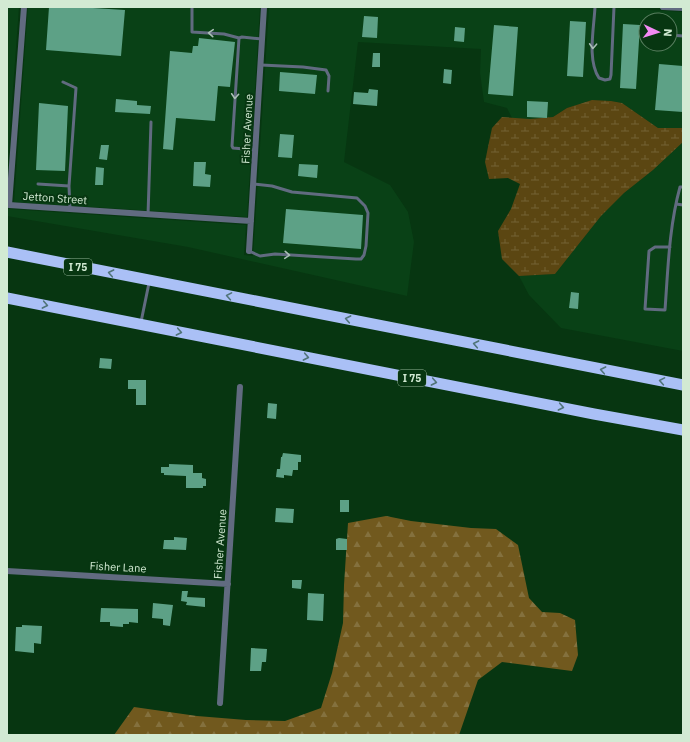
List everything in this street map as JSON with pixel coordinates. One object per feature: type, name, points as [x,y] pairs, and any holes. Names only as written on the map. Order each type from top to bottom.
[{"type":"highway","name":"I 75","points":[[7,252],[683,385]]},
{"type":"highway","name":"I 75","points":[[7,298],[594,414],[683,430]]},
{"type":"street","name":"Jetton Street","points":[[24,7],[9,205],[251,221]]},
{"type":"street","name":"Fisher Avenue","points":[[249,251],[264,7]]},
{"type":"street","points":[[663,7],[683,8]]},
{"type":"street","name":"Fisher Avenue","points":[[220,702],[240,387]]},
{"type":"street","name":"Fisher Lane","points":[[7,571],[228,584]]},
{"type":"lane","points":[[192,7],[192,32],[224,34],[239,38],[262,38]]},
{"type":"lane","points":[[595,7],[592,52],[593,65],[599,78],[605,80],[610,79],[611,75],[614,7]]},
{"type":"lane","points":[[239,38],[232,146],[233,148],[255,150]]},
{"type":"lane","points":[[261,65],[303,67],[326,70],[329,76],[328,91]]},
{"type":"lane","points":[[63,82],[76,88],[69,186],[70,209]]},
{"type":"lane","points":[[148,214],[151,122]]},
{"type":"lane","points":[[38,184],[69,186]]},
{"type":"lane","points":[[249,251],[260,256],[275,254],[361,259],[364,255],[366,246],[368,213],[365,206],[357,198],[292,192],[272,186],[253,184]]},
{"type":"lane","points":[[670,247],[655,247],[649,251],[645,309],[665,310],[670,247],[671,234],[680,188],[683,187]]},
{"type":"lane","points":[[676,204],[683,205]]},
{"type":"lane","points":[[141,324],[149,281]]},
{"type":"shaded area","points":[[7,7],[19,7],[7,171]]},
{"type":"shaded area","points":[[28,7],[260,7],[247,217],[14,202]]},
{"type":"shaded area","points":[[269,7],[601,7],[683,12],[683,128],[658,128],[622,103],[611,101],[592,100],[567,108],[553,117],[530,119],[512,118],[507,108],[484,102],[480,73],[481,49],[358,42],[344,162],[390,185],[408,212],[414,242],[407,296],[188,247],[7,216],[7,208],[246,225],[244,255],[253,256]]},
{"type":"shaded area","points":[[683,142],[683,351],[561,328],[529,295],[519,276],[555,274],[601,216],[624,193],[653,170]]},
{"type":"green space","points":[[592,100],[622,103],[658,128],[683,128],[683,142],[653,170],[624,193],[601,216],[555,274],[519,276],[502,259],[498,231],[511,209],[520,184],[508,178],[489,179],[485,162],[492,128],[502,117],[530,119],[553,117],[567,108]]},
{"type":"green space","points":[[386,516],[411,521],[471,528],[496,529],[518,545],[529,598],[542,612],[560,613],[575,620],[578,655],[572,671],[502,662],[478,680],[459,735],[114,735],[134,707],[197,716],[246,720],[285,721],[321,708],[332,673],[343,623],[348,523]]},
{"type":"building","points":[[49,7],[125,10],[121,56],[46,50]]},
{"type":"building","points":[[364,16],[378,17],[377,38],[362,37]]},
{"type":"building","points":[[570,21],[586,22],[583,77],[567,76]]},
{"type":"building","points":[[623,24],[638,25],[636,89],[620,88]]},
{"type":"building","points":[[494,25],[518,27],[513,96],[488,94]]},
{"type":"building","points":[[455,27],[465,28],[464,42],[454,41]]},
{"type":"building","points":[[199,38],[235,42],[230,87],[218,86],[215,121],[176,118],[173,150],[163,149],[170,51],[192,53],[193,46],[198,46]]},
{"type":"building","points":[[373,53],[380,53],[380,67],[372,67]]},
{"type":"building","points":[[659,64],[683,66],[683,112],[655,110]]},
{"type":"building","points":[[444,69],[452,70],[451,84],[443,83]]},
{"type":"building","points":[[280,72],[317,75],[315,94],[279,91]]},
{"type":"building","points":[[369,89],[378,90],[377,106],[353,104],[354,92],[368,93]]},
{"type":"building","points":[[116,99],[137,101],[137,105],[151,106],[150,114],[115,112]]},
{"type":"building","points":[[527,101],[548,102],[547,118],[527,117]]},
{"type":"building","points":[[39,103],[68,106],[65,171],[36,170]]},
{"type":"building","points":[[280,134],[294,135],[292,158],[278,157]]},
{"type":"building","points":[[101,145],[109,145],[107,160],[99,159]]},
{"type":"building","points":[[194,162],[206,162],[205,174],[211,175],[210,187],[193,186]]},
{"type":"building","points":[[299,164],[318,165],[317,178],[298,176]]},
{"type":"building","points":[[96,167],[104,168],[103,185],[95,185]]},
{"type":"building","points":[[286,209],[363,215],[361,249],[283,243]]},
{"type":"building","points":[[571,292],[579,293],[578,309],[569,308]]},
{"type":"building","points":[[100,358],[112,359],[111,369],[99,368]]},
{"type":"building","points":[[128,380],[146,380],[146,405],[136,405],[136,389],[128,389]]},
{"type":"building","points":[[268,403],[277,404],[276,419],[267,418]]},
{"type":"building","points":[[283,453],[301,455],[301,462],[298,462],[298,470],[293,470],[292,476],[284,475],[284,478],[276,477],[277,469],[280,469],[281,457]]},
{"type":"building","points":[[169,464],[193,465],[193,473],[202,473],[202,478],[206,479],[206,486],[203,486],[203,488],[186,488],[186,476],[164,475],[164,473],[161,473],[161,467],[169,467]]},
{"type":"building","points":[[340,500],[349,500],[349,512],[340,512]]},
{"type":"building","points":[[276,508],[294,509],[293,523],[275,522]]},
{"type":"building","points":[[174,537],[187,538],[186,550],[163,549],[164,540],[174,540]]},
{"type":"building","points":[[336,539],[347,539],[347,550],[336,550]]},
{"type":"building","points":[[292,580],[302,580],[301,589],[292,588]]},
{"type":"building","points":[[182,591],[188,591],[187,597],[205,598],[205,607],[186,605],[187,602],[181,601]]},
{"type":"building","points":[[308,593],[324,594],[323,621],[307,620]]},
{"type":"building","points":[[153,603],[173,605],[170,626],[163,625],[163,619],[152,618]]},
{"type":"building","points":[[101,608],[138,609],[138,623],[129,622],[129,624],[123,624],[123,627],[110,626],[110,622],[100,622]]},
{"type":"building","points":[[22,625],[42,626],[41,644],[34,643],[34,653],[15,651],[16,627],[22,627]]},
{"type":"building","points":[[251,648],[267,649],[266,662],[262,662],[261,671],[250,671]]}]
